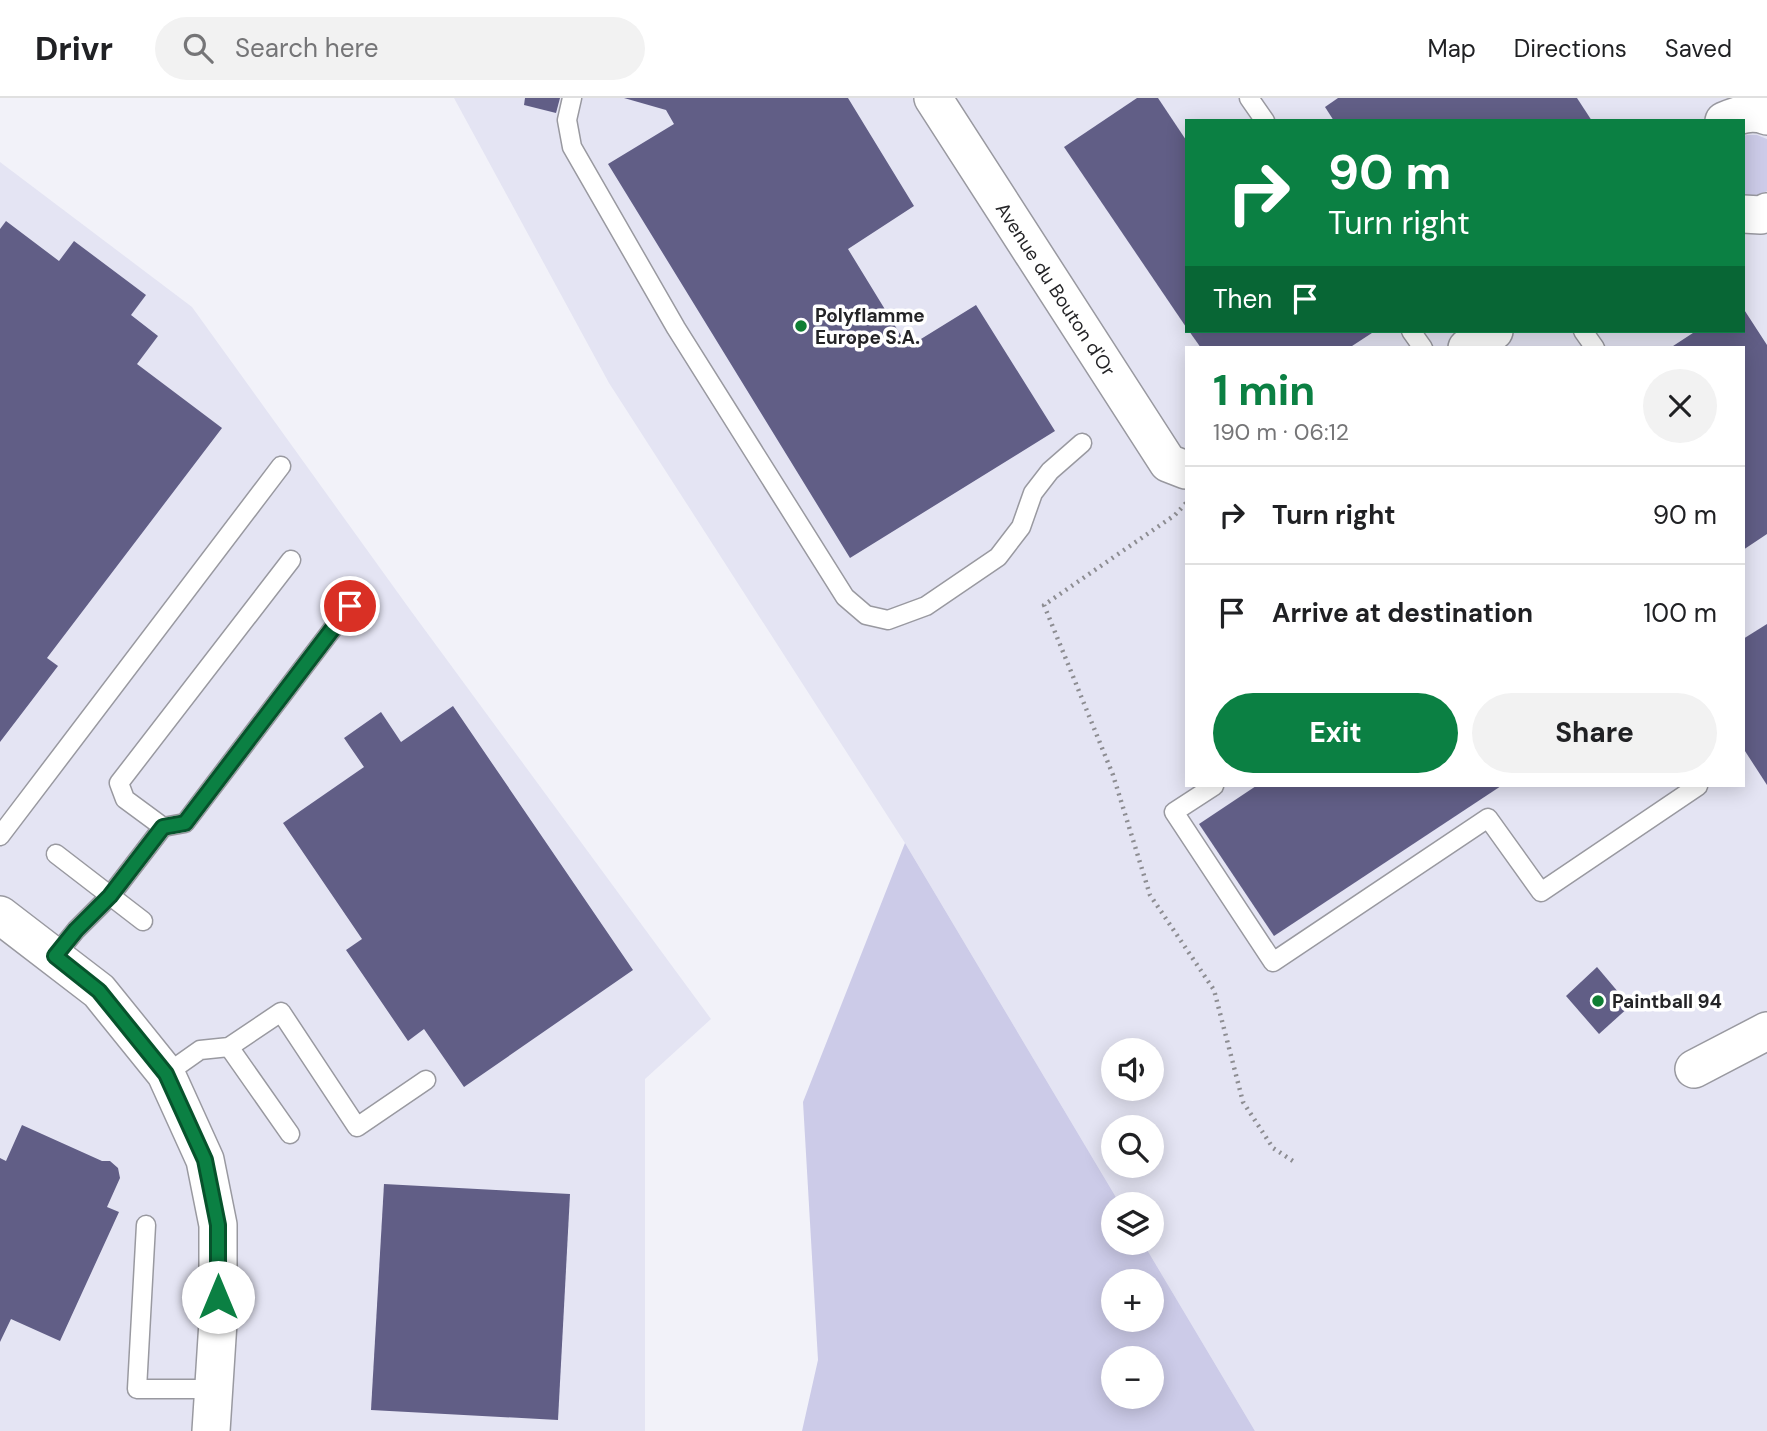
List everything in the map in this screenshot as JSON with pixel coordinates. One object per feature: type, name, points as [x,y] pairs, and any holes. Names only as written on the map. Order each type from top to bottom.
[{"type":"street","name":"Avenue du Bouton d'Or","points":[[933,98],[1168,463],[1185,470]]},
{"type":"street","points":[[1706,98],[1722,119]]},
{"type":"street","points":[[1728,119],[1741,114],[1767,116]]},
{"type":"street","points":[[1745,214],[1760,215],[1767,212]]},
{"type":"street","points":[[1470,346],[1491,333]]},
{"type":"street","points":[[0,915],[99,991],[166,1074],[205,1160],[218,1225],[218,1322],[211,1431]]},
{"type":"street","points":[[1694,1069],[1767,1031]]},
{"type":"lane","points":[[572,98],[567,120],[572,147],[676,328],[845,597],[866,615],[888,620],[926,606],[998,557],[1021,527],[1033,493],[1050,471],[1082,443]]},
{"type":"lane","points":[[1249,98],[1264,119]]},
{"type":"lane","points":[[0,836],[281,466]]},
{"type":"lane","points":[[163,827],[125,799],[119,782],[291,560]]},
{"type":"lane","points":[[55,956],[110,896],[163,827],[185,823],[350,606]]},
{"type":"lane","points":[[1212,787],[1174,812],[1273,962],[1488,818],[1541,892],[1697,787]]},
{"type":"lane","points":[[55,854],[143,921]]},
{"type":"lane","points":[[166,1074],[200,1050],[229,1047],[281,1012],[358,1127],[426,1080]]},
{"type":"lane","points":[[229,1047],[290,1134]]},
{"type":"lane","points":[[146,1225],[136,1389],[214,1389]]},
{"type":"shaded area","points":[[454,98],[1767,98],[1767,1431],[1255,1431],[1164,1278],[1164,1269],[1158,1269],[1150,1255],[1164,1255],[1164,1192],[1113,1192],[1105,1178],[1164,1178],[1164,1115],[1101,1115],[1101,1172],[905,843],[609,383]]},
{"type":"shaded area","points":[[1757,135],[1767,139],[1767,191],[1761,194],[1745,195],[1745,136]]},
{"type":"shaded area","points":[[0,162],[192,307],[711,1019],[645,1079],[645,1431],[0,1431]]},
{"type":"shaded area","points":[[905,843],[1101,1172],[1101,1178],[1105,1178],[1113,1192],[1101,1192],[1101,1255],[1150,1255],[1158,1269],[1101,1269],[1101,1332],[1164,1332],[1164,1278],[1255,1431],[802,1431],[818,1360],[803,1102]]},
{"type":"building","points":[[525,98],[560,98],[556,113],[524,105]]},
{"type":"building","name":"Polyflamme Europe S.A.","points":[[624,98],[848,98],[914,206],[848,249],[908,347],[976,305],[1055,431],[850,558],[608,164],[674,124],[666,110]]},
{"type":"building","points":[[1137,98],[1158,98],[1185,138],[1185,326],[1064,147]]},
{"type":"building","points":[[1338,98],[1577,98],[1591,119],[1333,119],[1325,107]]},
{"type":"building","points":[[6,221],[59,261],[74,241],[146,295],[131,315],[158,336],[137,364],[222,428],[47,658],[58,666],[0,742],[0,229]]},
{"type":"building","points":[[1745,311],[1767,345],[1767,534],[1745,549],[1745,346],[1673,346],[1693,333],[1745,333]]},
{"type":"building","points":[[1190,333],[1372,333],[1352,346],[1200,346]]},
{"type":"building","points":[[1767,624],[1767,785],[1745,751],[1745,638]]},
{"type":"building","points":[[453,706],[633,970],[464,1087],[424,1029],[408,1041],[346,950],[362,939],[283,823],[364,767],[344,738],[381,712],[401,742]]},
{"type":"building","points":[[1254,787],[1499,787],[1274,936],[1199,824]]},
{"type":"building","name":"Paintball 94","points":[[1597,967],[1630,1006],[1599,1034],[1566,996]]},
{"type":"building","points":[[22,1125],[102,1161],[110,1161],[118,1168],[120,1178],[107,1207],[119,1212],[60,1341],[11,1319],[0,1342],[0,1158],[6,1161]]},
{"type":"building","points":[[384,1184],[570,1194],[558,1420],[371,1410]]},
{"type":"place","name":"Polyflamme Europe S.A.","points":[[801,326]]},
{"type":"place","name":"Paintball 94","points":[[1598,1001]]},
{"type":"route","points":[[218,1297],[218,1225],[205,1160],[166,1074],[99,991],[55,956],[110,896],[163,827],[185,823],[350,606]]}]
